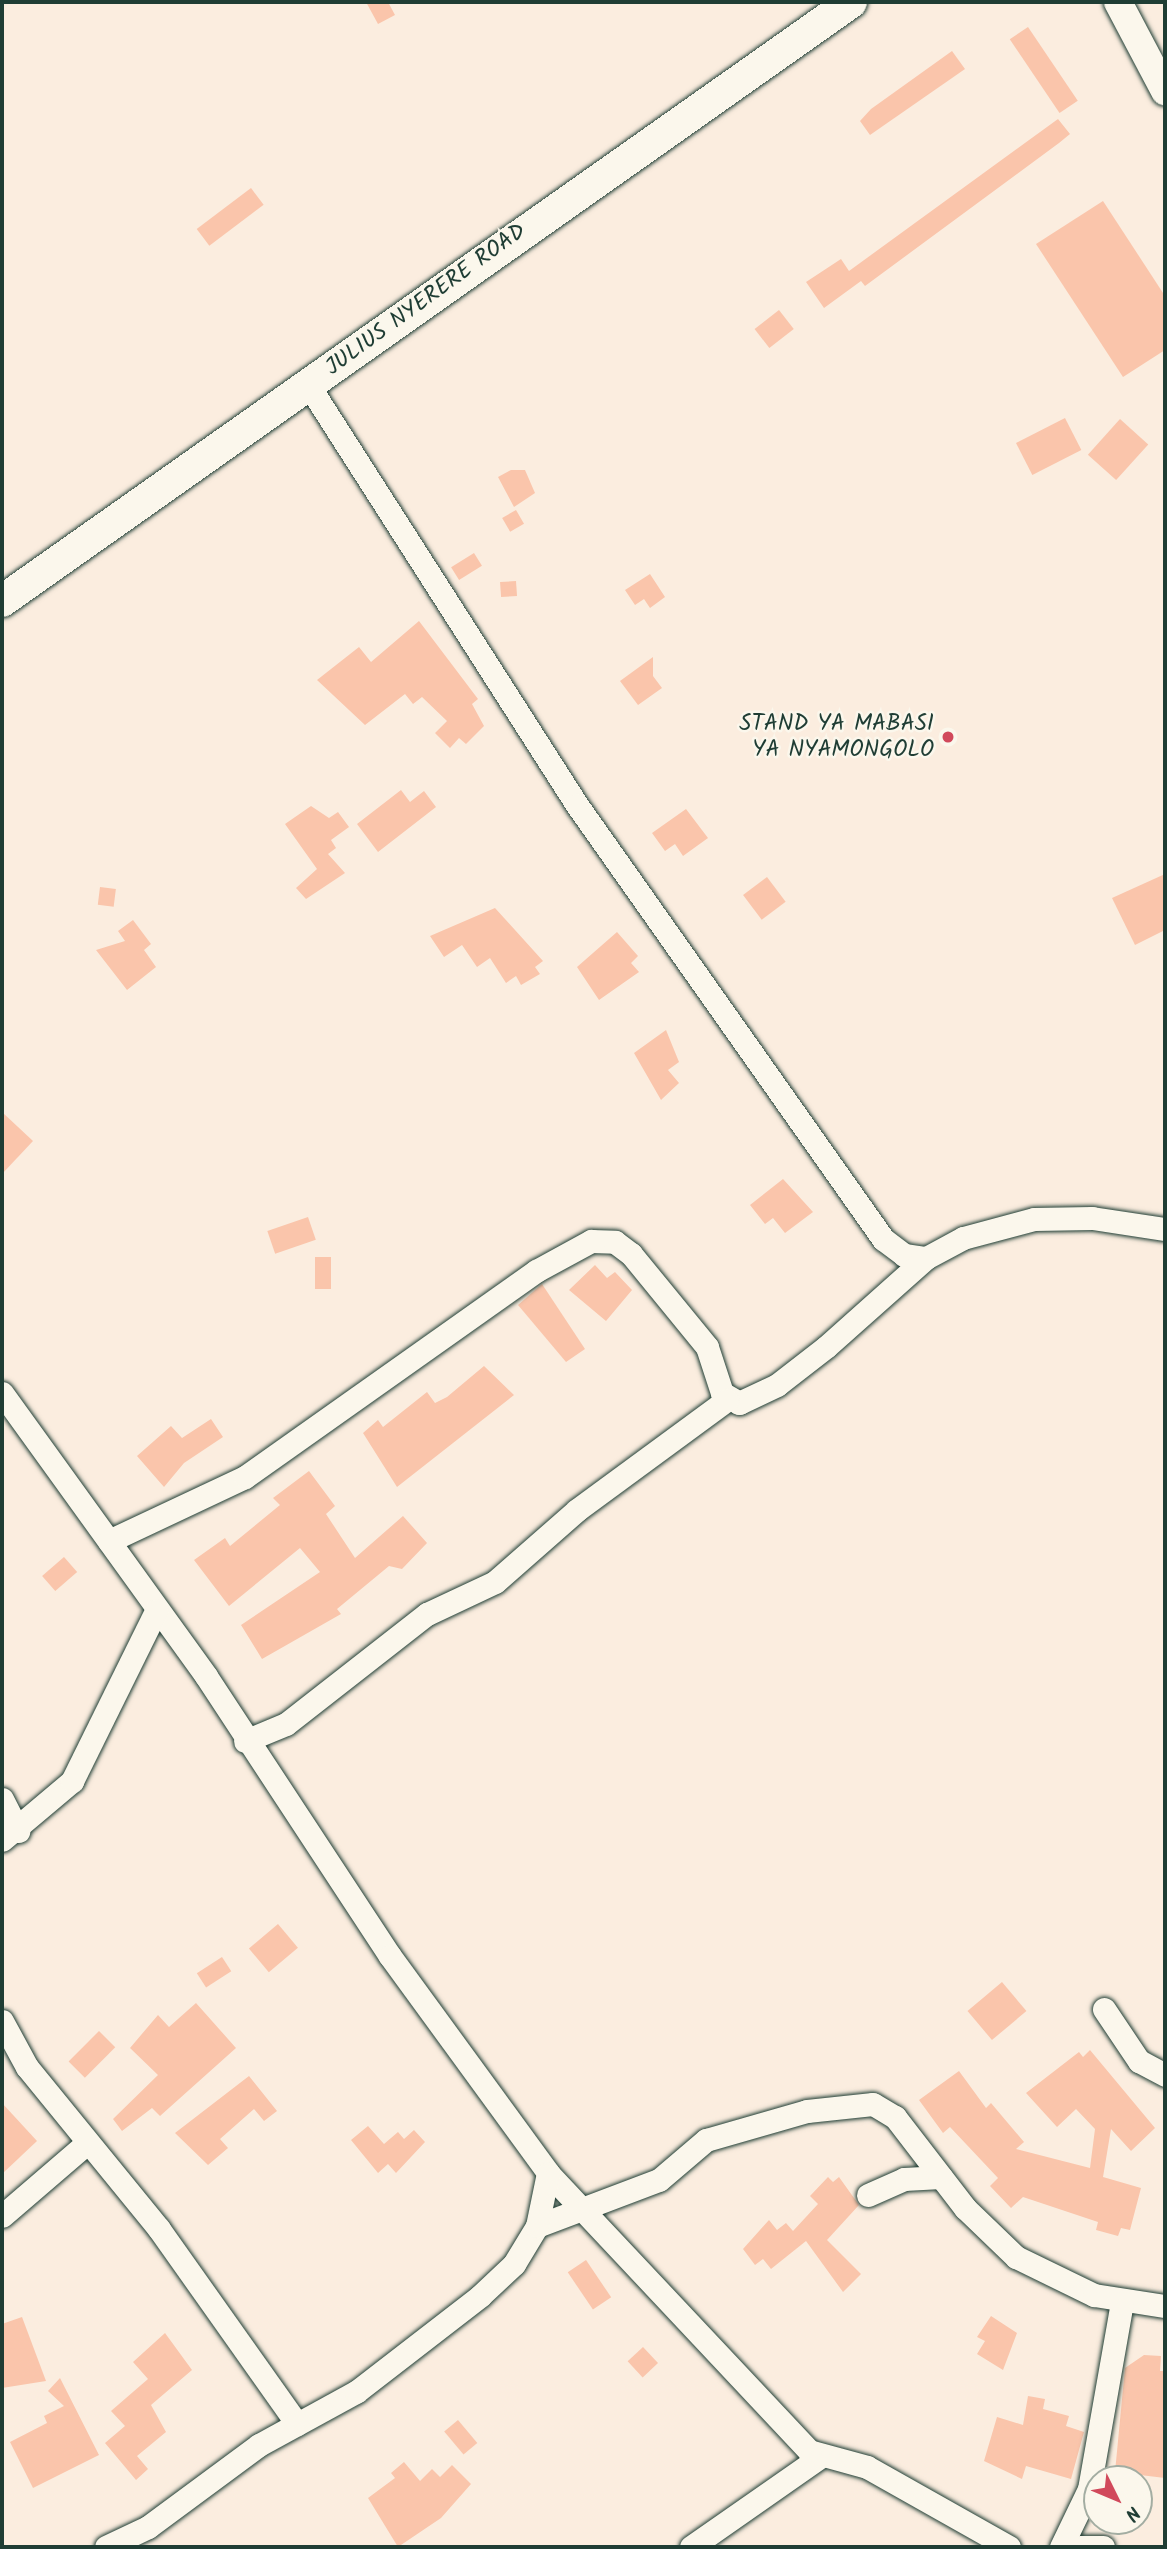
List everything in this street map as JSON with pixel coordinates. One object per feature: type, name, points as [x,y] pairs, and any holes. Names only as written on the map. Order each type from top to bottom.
[{"type":"highway","name":"JULIUS NYERERE ROAD","points":[[2,601],[309,386],[471,264],[851,2]]},
{"type":"main road","points":[[1118,2],[1165,92]]},
{"type":"street","points":[[309,386],[577,805],[883,1239],[904,1255],[926,1258]]},
{"type":"street","points":[[246,1741],[286,1724],[427,1614],[495,1582],[577,1510],[727,1400],[756,1397],[777,1385],[926,1258],[963,1238],[1034,1219],[1092,1217],[1165,1229]]},
{"type":"street","points":[[883,1239],[888,1290]]},
{"type":"street","points":[[108,1541],[245,1477],[536,1271],[592,1241],[615,1242],[639,1262],[707,1347],[727,1400]]},
{"type":"street","points":[[2,1394],[108,1541],[390,1956],[548,2173],[820,2457],[867,2467],[1009,2547]]},
{"type":"street","points":[[2,1799],[10,1835],[72,1781],[156,1611]]},
{"type":"street","points":[[1104,2009],[1139,2061],[1165,2075]]},
{"type":"street","points":[[2,2021],[27,2067],[195,2277],[297,2424]]},
{"type":"street","points":[[537,2226],[659,2180],[706,2140],[839,2106],[886,2110],[942,2178],[1016,2257],[1062,2284],[1122,2302],[1165,2306]]},
{"type":"street","points":[[2,2216],[87,2143]]},
{"type":"street","points":[[106,2547],[148,2526],[297,2424],[356,2392],[480,2296],[514,2264],[537,2226],[548,2173]]},
{"type":"street","points":[[867,2195],[904,2179],[942,2178]]},
{"type":"street","points":[[1061,2547],[1089,2489],[1122,2302]]},
{"type":"street","points":[[691,2547],[820,2457]]},
{"type":"street","points":[[1080,2547],[1103,2547]]},
{"type":"building","points":[[366,2],[388,2],[395,15],[378,24]]},
{"type":"building","points":[[1028,27],[1078,101],[1060,113],[1010,39]]},
{"type":"building","points":[[952,51],[965,69],[870,135],[860,121],[871,109]]},
{"type":"building","points":[[1058,119],[1070,134],[1059,143],[865,286],[861,281],[824,308],[806,282],[841,259],[849,271]]},
{"type":"building","points":[[251,188],[264,205],[209,246],[197,229]]},
{"type":"building","points":[[1103,201],[1165,296],[1165,350],[1123,377],[1036,244]]},
{"type":"building","points":[[779,310],[794,329],[769,348],[755,329]]},
{"type":"building","points":[[1065,418],[1081,450],[1032,475],[1016,443]]},
{"type":"building","points":[[1120,419],[1148,444],[1116,480],[1088,455]]},
{"type":"building","points":[[511,470],[525,470],[535,493],[514,507],[498,477]]},
{"type":"building","points":[[516,510],[524,524],[510,532],[502,518]]},
{"type":"building","points":[[474,553],[482,566],[459,580],[451,567]]},
{"type":"building","points":[[650,574],[665,597],[650,608],[644,599],[635,605],[625,590]]},
{"type":"building","points":[[516,581],[517,596],[501,597],[500,582]]},
{"type":"building","points":[[419,621],[478,699],[472,704],[484,726],[466,744],[459,738],[450,748],[435,733],[447,721],[422,697],[413,704],[405,694],[365,725],[317,680],[359,647],[371,662]]},
{"type":"building","points":[[653,657],[653,676],[662,688],[638,705],[620,681]]},
{"type":"building","points":[[401,790],[410,802],[424,791],[436,807],[378,852],[357,824]]},
{"type":"building","points":[[311,806],[329,818],[338,812],[349,827],[331,840],[336,848],[328,854],[345,873],[306,899],[296,888],[317,869],[285,824]]},
{"type":"building","points":[[686,809],[708,838],[683,856],[675,844],[665,851],[652,833]]},
{"type":"building","points":[[1165,874],[1165,930],[1135,945],[1112,898]]},
{"type":"building","points":[[767,877],[786,902],[762,920],[743,895]]},
{"type":"building","points":[[100,887],[116,889],[114,907],[98,905]]},
{"type":"building","points":[[495,908],[543,961],[535,967],[540,974],[521,985],[516,976],[506,983],[490,958],[477,967],[462,945],[444,957],[430,936]]},
{"type":"building","points":[[133,920],[151,944],[144,950],[156,967],[127,990],[96,950],[125,941],[118,931]]},
{"type":"building","points":[[617,932],[638,956],[631,963],[639,972],[599,1000],[577,967]]},
{"type":"building","points":[[666,1030],[679,1062],[668,1070],[679,1083],[661,1100],[634,1053]]},
{"type":"building","points":[[2,1112],[33,1141],[2,1174]]},
{"type":"building","points":[[783,1179],[813,1212],[785,1233],[773,1218],[765,1224],[750,1205]]},
{"type":"building","points":[[308,1217],[316,1240],[275,1254],[267,1231]]},
{"type":"building","points":[[315,1257],[331,1257],[331,1289],[315,1289]]},
{"type":"building","points":[[595,1265],[607,1278],[615,1272],[632,1290],[606,1321],[569,1290]]},
{"type":"building","points":[[542,1284],[585,1349],[566,1362],[518,1305]]},
{"type":"building","points":[[484,1366],[514,1395],[397,1487],[363,1433],[378,1420],[383,1427],[427,1392],[435,1403],[447,1397]]},
{"type":"building","points":[[211,1419],[223,1437],[184,1463],[164,1487],[137,1456],[171,1426],[182,1438]]},
{"type":"building","points":[[309,1471],[335,1506],[326,1514],[355,1558],[403,1516],[427,1543],[402,1569],[389,1566],[337,1609],[341,1614],[262,1659],[241,1625],[320,1572],[300,1548],[229,1606],[194,1560],[225,1538],[230,1546],[280,1505],[273,1498]]},
{"type":"building","points":[[64,1557],[77,1572],[55,1591],[42,1576]]},
{"type":"building","points":[[278,1924],[298,1948],[269,1972],[249,1948]]},
{"type":"building","points":[[222,1957],[231,1971],[206,1988],[197,1973]]},
{"type":"building","points":[[1002,1982],[1026,2011],[992,2040],[968,2011]]},
{"type":"building","points":[[196,2003],[236,2048],[160,2116],[152,2108],[122,2131],[113,2119],[158,2075],[130,2048],[158,2015],[169,2027]]},
{"type":"building","points":[[99,2031],[115,2047],[85,2078],[69,2061]]},
{"type":"building","points":[[1090,2050],[1155,2128],[1131,2151],[1111,2129],[1103,2177],[1141,2188],[1130,2230],[1121,2228],[1118,2236],[1096,2230],[1098,2222],[1023,2197],[1011,2208],[990,2186],[998,2178],[950,2127],[943,2133],[919,2100],[959,2071],[986,2108],[991,2103],[1024,2142],[1016,2149],[1090,2168],[1095,2129],[1076,2109],[1057,2127],[1026,2093],[1079,2052],[1083,2057]]},
{"type":"building","points":[[249,2076],[277,2111],[264,2121],[254,2109],[220,2139],[228,2148],[208,2165],[175,2133]]},
{"type":"building","points":[[2,2103],[37,2141],[2,2174]]},
{"type":"building","points":[[368,2126],[384,2144],[398,2132],[404,2139],[414,2130],[425,2142],[396,2173],[388,2164],[378,2173],[351,2140]]},
{"type":"building","points":[[828,2177],[833,2182],[839,2177],[859,2205],[827,2240],[861,2274],[843,2292],[806,2241],[771,2269],[763,2259],[755,2265],[743,2249],[769,2220],[777,2230],[786,2223],[793,2231],[818,2204],[810,2196]]},
{"type":"building","points":[[586,2260],[611,2297],[593,2310],[568,2272]]},
{"type":"building","points":[[991,2316],[1017,2333],[1003,2370],[977,2354],[985,2341],[977,2337]]},
{"type":"building","points":[[22,2317],[46,2381],[2,2388],[2,2324]]},
{"type":"building","points":[[165,2333],[192,2370],[151,2405],[166,2432],[137,2456],[148,2469],[136,2480],[105,2443],[125,2426],[111,2411],[148,2379],[133,2362]]},
{"type":"building","points":[[643,2347],[658,2363],[643,2377],[628,2361]]},
{"type":"building","points":[[1144,2355],[1161,2356],[1160,2371],[1165,2371],[1165,2478],[1153,2477],[1153,2465],[1116,2465],[1125,2368]]},
{"type":"building","points":[[60,2378],[99,2455],[33,2488],[10,2442],[47,2423],[44,2416],[64,2406],[48,2391]]},
{"type":"building","points":[[1028,2396],[1045,2399],[1043,2409],[1069,2416],[1066,2426],[1084,2432],[1071,2479],[1026,2466],[1022,2479],[984,2461],[997,2417],[1023,2425]]},
{"type":"building","points":[[458,2420],[477,2443],[463,2455],[444,2432]]},
{"type":"building","points":[[404,2462],[420,2481],[432,2469],[440,2477],[452,2465],[471,2484],[441,2518],[398,2547],[368,2498],[395,2478],[391,2473]]},
{"type":"place","name":"STAND YA MABASI YA NYAMONGOLO","points":[[948,737]]}]
